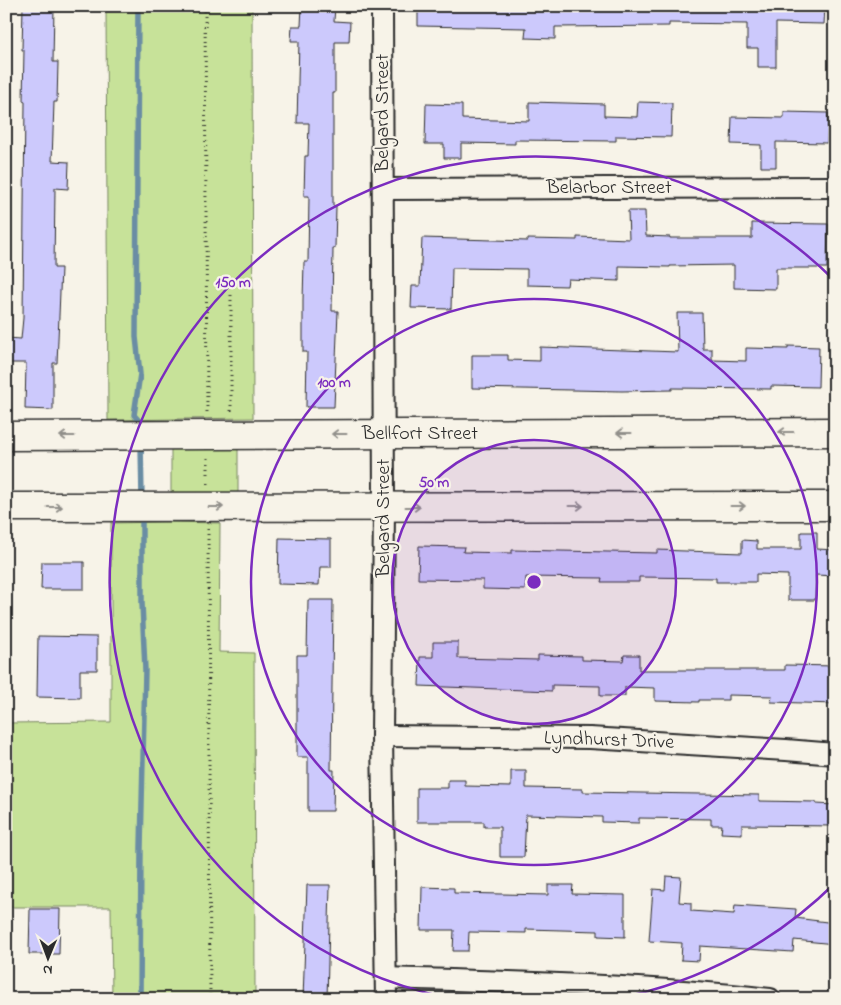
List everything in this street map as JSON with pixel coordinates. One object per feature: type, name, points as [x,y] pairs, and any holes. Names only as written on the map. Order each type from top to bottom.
[{"type":"main road","name":"Bellfort Street","points":[[6,436],[835,432]]},
{"type":"main road","points":[[6,507],[835,506]]},
{"type":"street","name":"Belgard Street","points":[[382,6],[384,434],[382,736],[386,999]]},
{"type":"street","name":"Belarbor Street","points":[[383,189],[835,187]]},
{"type":"street","name":"Lyndhurst Drive","points":[[382,736],[590,738],[835,754]]},
{"type":"street","points":[[386,978],[620,986],[770,999]]},
{"type":"path","points":[[205,6],[207,416]]},
{"type":"path","points":[[231,280],[232,435]]},
{"type":"path","points":[[208,454],[208,488]]},
{"type":"path","points":[[208,526],[210,999]]},
{"type":"green space","points":[[106,6],[252,6],[253,418],[108,420]]},
{"type":"green space","points":[[238,445],[238,498],[171,498],[171,446]]},
{"type":"green space","points":[[111,523],[220,523],[219,652],[254,653],[255,999],[112,999],[111,907],[6,907],[6,723],[111,722]]},
{"type":"building","points":[[23,6],[54,6],[53,62],[58,62],[57,102],[54,102],[52,161],[69,162],[68,189],[55,188],[54,268],[61,268],[57,363],[53,363],[53,410],[25,409],[26,363],[7,363],[7,338],[21,339],[23,318],[25,102],[23,101]]},
{"type":"building","points":[[302,6],[335,6],[334,21],[350,22],[349,42],[335,42],[333,206],[336,206],[332,311],[338,311],[334,407],[306,407],[307,352],[303,352],[303,300],[304,262],[308,262],[309,196],[304,196],[305,156],[308,156],[309,123],[297,123],[299,41],[291,41],[292,26],[301,26]]},
{"type":"building","points":[[418,6],[825,6],[824,24],[776,23],[776,67],[758,67],[758,48],[747,48],[747,24],[669,23],[669,26],[555,27],[555,39],[525,38],[526,28],[418,26]]},
{"type":"building","points":[[529,102],[604,104],[604,116],[637,117],[638,102],[672,103],[671,137],[616,136],[616,141],[515,140],[515,144],[461,143],[461,158],[444,158],[444,144],[425,144],[426,104],[462,105],[462,119],[529,121]]},
{"type":"building","points":[[784,112],[828,113],[827,143],[776,142],[776,167],[761,167],[761,145],[731,144],[732,117],[784,118]]},
{"type":"building","points":[[628,211],[645,211],[646,236],[670,238],[752,238],[752,223],[828,224],[827,268],[776,268],[776,289],[734,288],[734,265],[619,266],[619,281],[568,279],[567,286],[527,285],[527,269],[452,268],[451,309],[411,308],[412,286],[420,286],[422,238],[528,241],[528,239],[577,240],[577,237],[629,239]]},
{"type":"building","points":[[677,313],[702,313],[703,349],[712,349],[712,360],[746,361],[746,348],[788,349],[788,346],[819,347],[818,387],[771,386],[771,389],[672,388],[672,390],[622,391],[472,388],[472,355],[508,355],[508,360],[540,361],[540,347],[678,352]]},
{"type":"building","points":[[801,532],[817,532],[817,549],[835,550],[835,576],[816,575],[815,600],[788,600],[788,575],[756,574],[756,582],[716,582],[716,578],[639,577],[639,582],[601,582],[602,578],[526,577],[525,590],[483,589],[483,580],[418,579],[419,546],[464,547],[463,552],[512,553],[512,550],[657,553],[657,550],[742,553],[742,540],[757,541],[757,549],[801,549]]},
{"type":"building","points":[[279,538],[331,539],[331,567],[320,567],[319,585],[278,584]]},
{"type":"building","points":[[42,562],[84,562],[84,589],[41,589]]},
{"type":"building","points":[[308,600],[333,600],[331,770],[334,770],[333,811],[308,811],[308,757],[297,757],[297,655],[307,655]]},
{"type":"building","points":[[38,636],[97,637],[97,670],[80,670],[80,698],[37,697]]},
{"type":"building","points":[[433,642],[458,642],[458,658],[538,660],[538,655],[582,656],[582,660],[623,661],[624,655],[639,655],[639,670],[785,670],[785,665],[835,666],[835,704],[771,702],[772,696],[728,695],[728,700],[699,700],[699,702],[655,701],[655,688],[625,687],[625,696],[600,696],[600,686],[552,685],[552,691],[419,686],[420,657],[433,657]]},
{"type":"building","points":[[511,771],[526,771],[526,788],[583,789],[583,792],[759,795],[759,801],[816,802],[816,804],[835,805],[835,826],[742,825],[742,834],[721,833],[722,825],[711,825],[711,819],[639,818],[639,823],[602,822],[602,817],[526,815],[524,857],[500,857],[500,827],[484,827],[484,822],[417,822],[417,788],[448,788],[448,780],[465,780],[465,786],[511,787]]},
{"type":"building","points":[[666,876],[681,877],[679,902],[691,903],[691,911],[734,914],[735,905],[796,909],[795,918],[835,923],[835,944],[794,940],[793,952],[700,946],[699,961],[681,960],[682,943],[649,941],[653,889],[665,890]]},
{"type":"building","points":[[307,885],[330,885],[327,999],[303,999]]},
{"type":"building","points":[[548,885],[573,885],[572,894],[625,895],[625,937],[598,936],[598,931],[526,929],[526,933],[469,932],[468,951],[453,951],[454,930],[421,930],[422,887],[454,888],[454,893],[548,895]]},
{"type":"building","points":[[30,909],[60,909],[59,954],[29,954]]},
{"type":"waterway","points":[[138,6],[136,337],[140,374],[134,415],[141,423],[141,427]]},
{"type":"waterway","points":[[141,444],[142,499]]},
{"type":"waterway","points":[[140,999],[145,670],[142,603],[142,514]]}]
